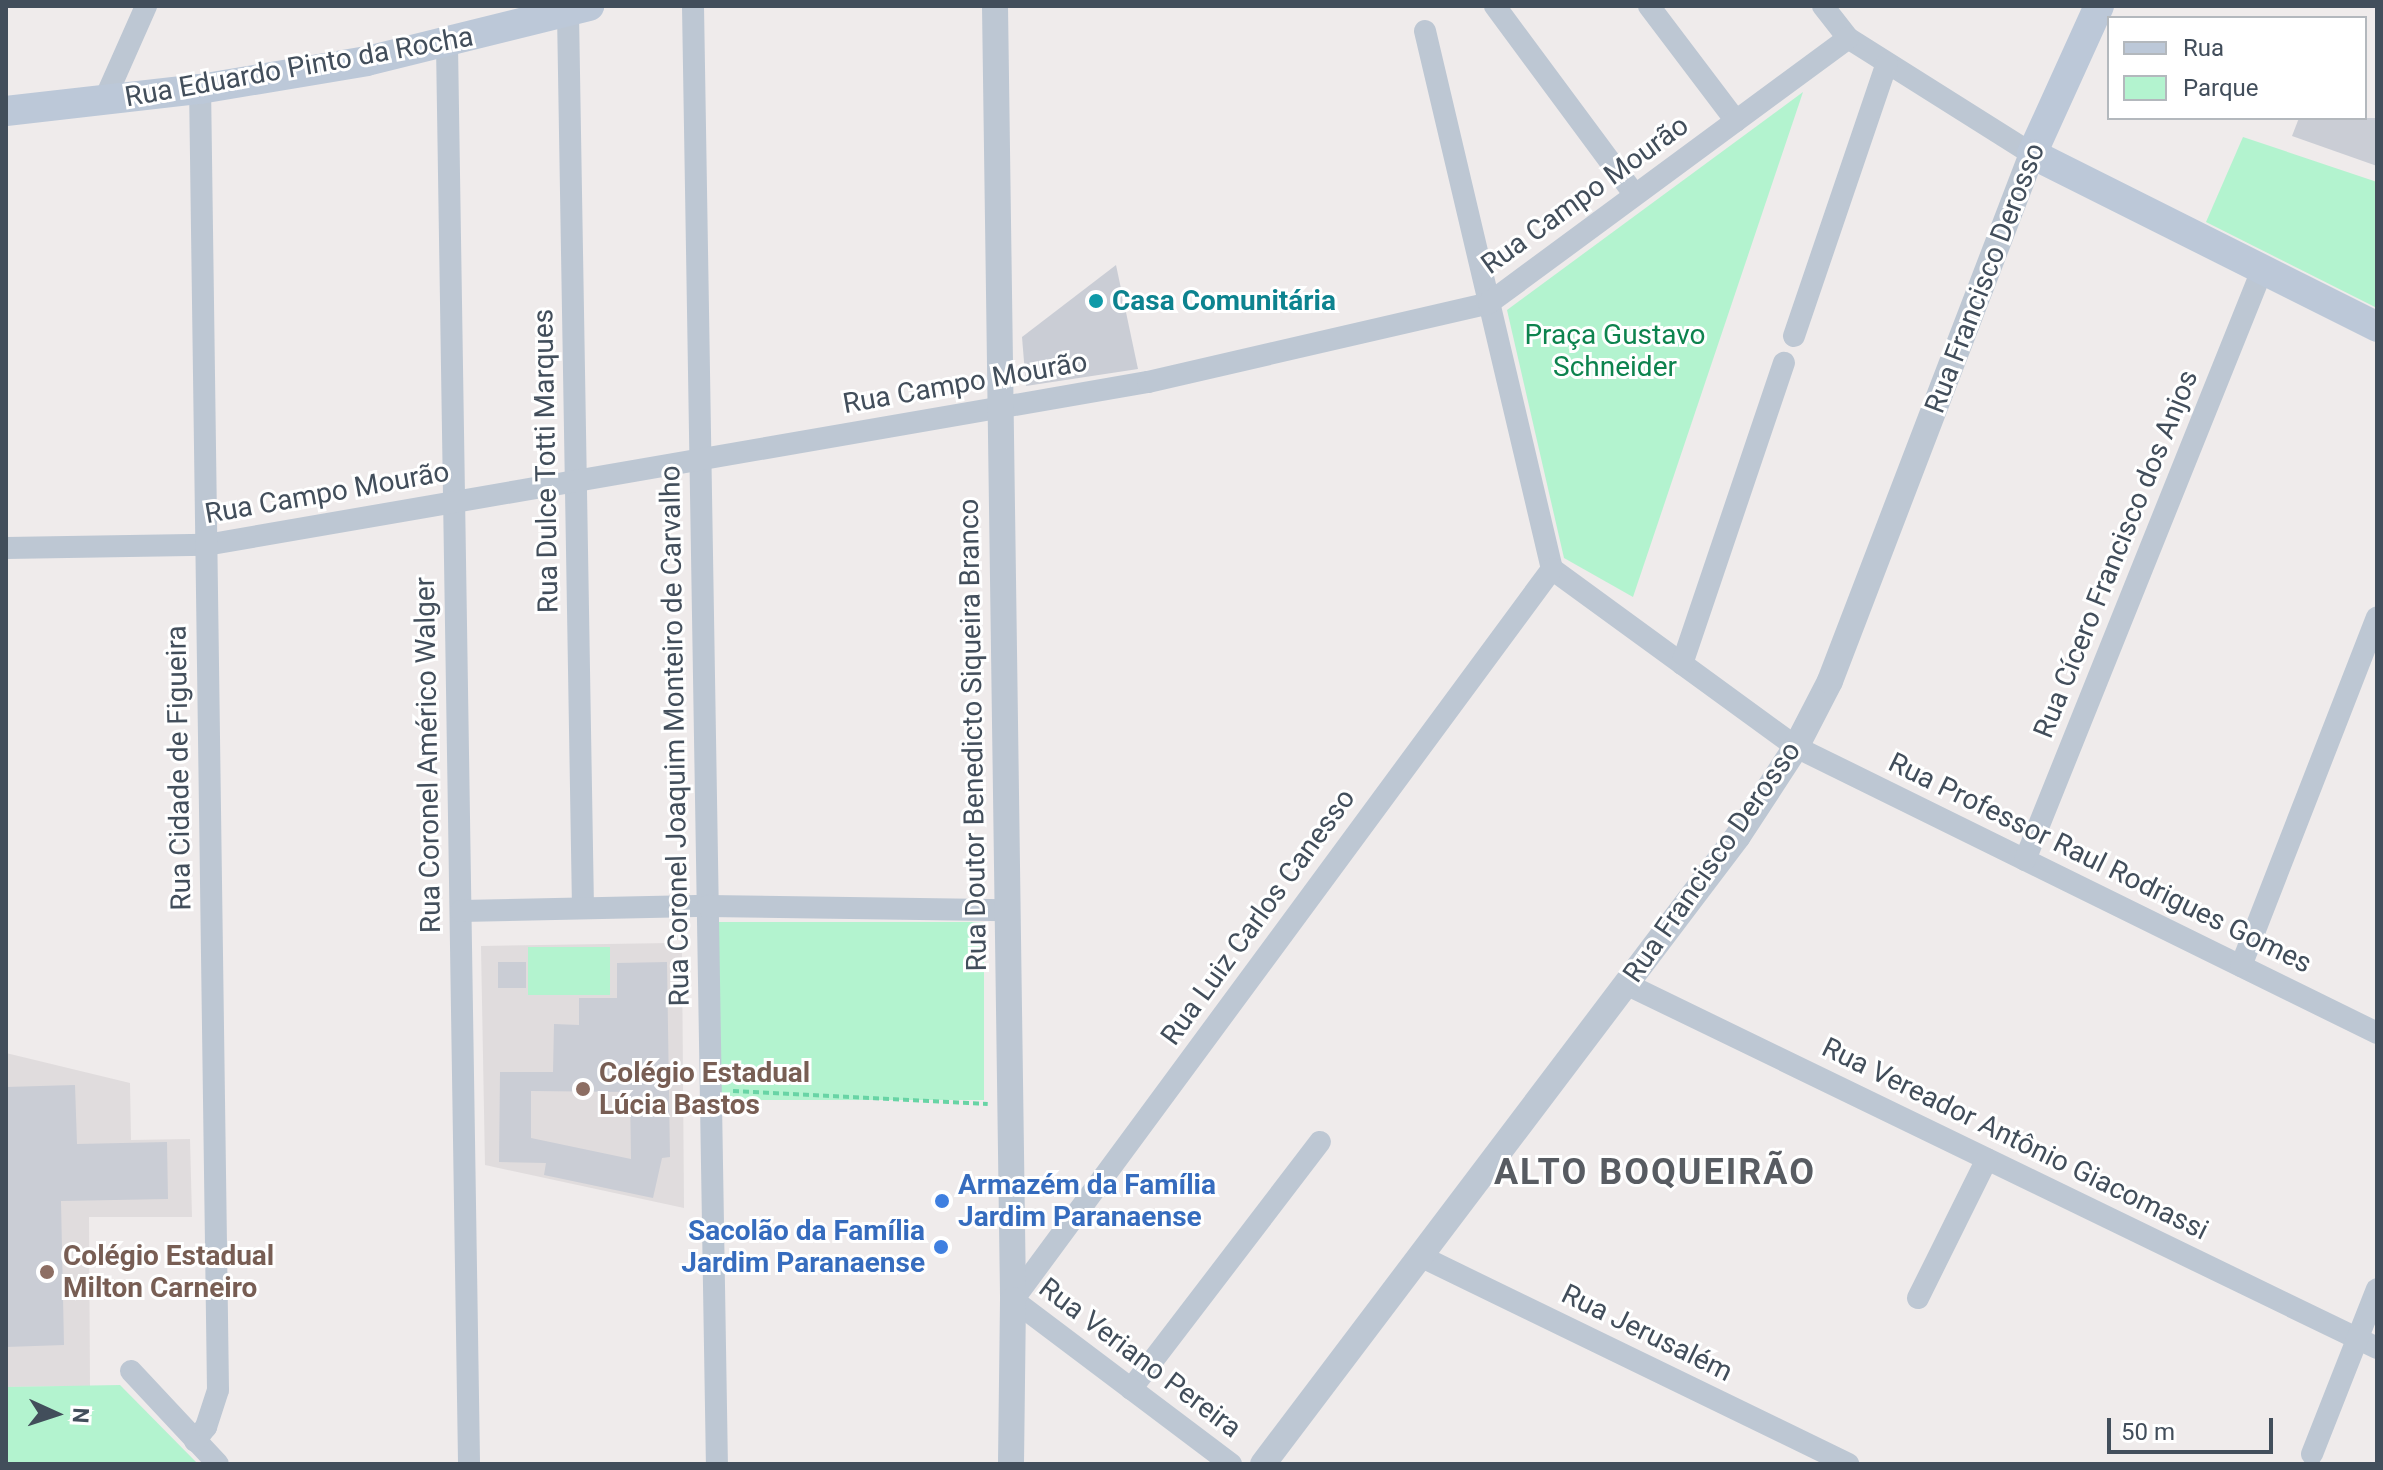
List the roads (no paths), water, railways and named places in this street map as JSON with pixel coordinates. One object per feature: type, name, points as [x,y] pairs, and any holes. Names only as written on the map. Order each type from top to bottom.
[{"type":"main road","name":"Rua Francisco Derosso","points":[[2032,154],[2099,6]]},
{"type":"main road","name":"Rua Eduardo Pinto da Rocha","points":[[6,111],[200,89],[447,45],[579,10]]},
{"type":"main road","points":[[2032,154],[2377,327]]},
{"type":"street","points":[[104,101],[146,6]]},
{"type":"street","name":"Rua Coronel Joaquim Monteiro de Carvalho","points":[[693,6],[717,1464]]},
{"type":"street","name":"Rua Doutor Benedicto Siqueira Branco","points":[[995,6],[1013,1300],[1011,1464]]},
{"type":"street","points":[[1495,6],[1635,195]]},
{"type":"street","points":[[1649,6],[1736,121]]},
{"type":"street","points":[[1823,6],[1848,38],[2032,154]]},
{"type":"street","name":"Rua Dulce Totti Marques","points":[[579,10],[576,481],[583,908]]},
{"type":"street","points":[[1425,31],[1552,569]]},
{"type":"street","name":"Rua Campo Mourão","points":[[6,548],[206,545],[1148,382],[1489,303],[1848,38]]},
{"type":"street","name":"Rua Coronel Américo Walger","points":[[447,45],[469,1464]]},
{"type":"street","points":[[1794,336],[1887,63]]},
{"type":"street","name":"Rua Cidade de Figueira","points":[[195,1441],[206,1427],[218,1390],[200,89]]},
{"type":"street","name":"Rua Francisco Derosso","points":[[1263,1464],[1738,836],[1796,747],[1830,681],[2032,154]]},
{"type":"street","name":"Rua Cícero Francisco dos Anjos","points":[[2025,860],[2262,270]]},
{"type":"street","points":[[1682,664],[1784,363]]},
{"type":"street","name":"Rua Professor Raul Rodrigues Gomes","points":[[1552,569],[1796,747],[2377,1033]]},
{"type":"street","name":"Rua Luiz Carlos Canesso","points":[[1013,1300],[1552,569]]},
{"type":"street","points":[[2241,966],[2377,618]]},
{"type":"street","points":[[461,911],[708,906],[1007,910]]},
{"type":"street","name":"Rua Vereador Antônio Giacomassi","points":[[1626,984],[2367,1343]]},
{"type":"street","points":[[1131,1389],[1320,1142]]},
{"type":"street","points":[[1918,1298],[1987,1159]]},
{"type":"street","name":"Rua Jerusalém","points":[[1420,1256],[1848,1464]]},
{"type":"street","points":[[2312,1454],[2367,1343],[2377,1289]]},
{"type":"street","name":"Rua Veriano Pereira","points":[[1013,1300],[1231,1464]]},
{"type":"street","points":[[131,1371],[218,1464]]},
{"type":"place","name":"Casa Comunitária","points":[[1096,301]]},
{"type":"place","name":"Colégio Estadual Lúcia Bastos","points":[[583,1089]]},
{"type":"place","name":"Armazém da Família Jardim Paranaense","points":[[942,1201]]},
{"type":"place","name":"Sacolão da Família Jardim Paranaense","points":[[941,1247]]},
{"type":"place","name":"Colégio Estadual Milton Carneiro","points":[[47,1272]]},
{"type":"district","name":"ALTO BOQUEIRÃO","points":[[1655,1173]]},
{"type":"park label","name":"Praça Gustavo Schneider","points":[[1615,351]]}]
